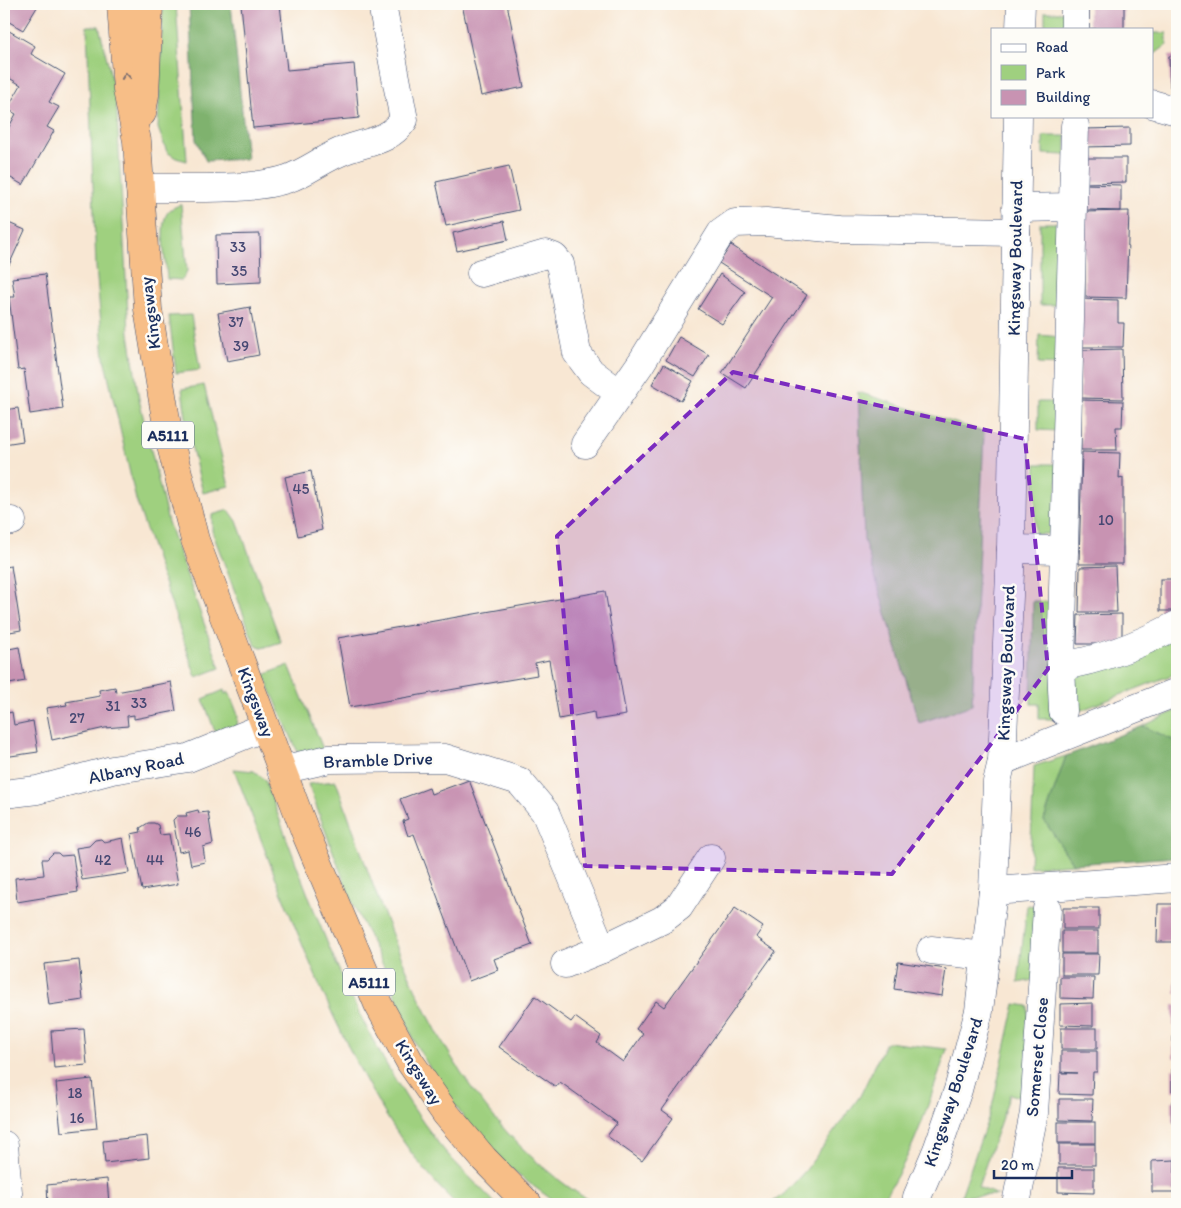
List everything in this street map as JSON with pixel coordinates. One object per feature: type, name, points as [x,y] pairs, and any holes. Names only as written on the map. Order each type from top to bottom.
[{"type":"highway","name":"Kingsway","points":[[121,4],[127,90],[136,141],[148,309],[169,438],[195,540],[306,834],[378,1004],[410,1062],[446,1114],[484,1159],[528,1204]]},
{"type":"highway","name":"Kingsway","points":[[136,141],[145,95],[149,4]]},
{"type":"street","points":[[140,188],[266,185],[290,178],[343,150],[388,137],[396,131],[404,120],[382,4]]},
{"type":"street","points":[[1020,28],[1021,4]]},
{"type":"street","points":[[1075,4],[1075,28]]},
{"type":"street","points":[[1154,105],[1177,112]]},
{"type":"street","name":"Kingsway Boulevard","points":[[914,1202],[937,1150],[958,1090],[979,1011],[993,891],[997,782],[1002,762],[1011,549],[1018,118]]},
{"type":"street","points":[[1063,711],[1061,666],[1075,126]]},
{"type":"street","points":[[585,444],[619,393],[642,363],[721,233],[735,223],[766,222],[839,229],[1016,220],[1073,208]]},
{"type":"street","points":[[481,272],[546,254],[554,257],[560,264],[577,353],[591,372],[619,393]]},
{"type":"street","points":[[1011,549],[1064,550]]},
{"type":"street","points":[[1061,666],[1088,662],[1154,637],[1177,625]]},
{"type":"street","points":[[1002,762],[1177,692]]},
{"type":"street","name":"Albany Road","points":[[4,794],[37,790],[112,770],[188,758],[265,727]]},
{"type":"street","name":"Bramble Drive","points":[[281,770],[329,759],[445,758],[519,781],[545,812],[602,949]]},
{"type":"street","points":[[565,964],[602,949],[662,920],[679,907],[711,858]]},
{"type":"street","points":[[993,891],[1177,878]]},
{"type":"street","name":"Somerset Close","points":[[1016,1204],[1034,1113],[1047,909]]},
{"type":"street","points":[[931,950],[986,956]]},
{"type":"street","points":[[4,1145],[9,1204]]},
{"type":"highlighted area","points":[[733,372],[1025,439],[1048,669],[892,874],[585,866],[557,536]]},
{"type":"green space","points":[[163,4],[176,4],[187,161],[176,158],[167,152],[158,128]]},
{"type":"green space","points":[[189,4],[231,4],[247,159],[206,161],[196,140]]},
{"type":"green space","points":[[1045,12],[1065,12],[1065,28],[1045,28]]},
{"type":"green space","points":[[87,26],[99,26],[116,97],[129,333],[139,399],[168,522],[220,668],[196,677],[136,500],[104,358],[96,267]]},
{"type":"green space","points":[[1154,33],[1167,33],[1167,45],[1154,55]]},
{"type":"green space","points":[[1043,136],[1066,136],[1066,155],[1043,154]]},
{"type":"green space","points":[[181,204],[187,271],[182,280],[167,279],[163,226],[168,212]]},
{"type":"green space","points":[[1040,223],[1062,223],[1062,305],[1040,305]]},
{"type":"green space","points":[[191,315],[200,370],[176,373],[169,316]]},
{"type":"green space","points":[[1039,335],[1061,337],[1059,365],[1038,364]]},
{"type":"green space","points":[[204,385],[229,486],[203,493],[188,432],[182,389]]},
{"type":"green space","points":[[858,392],[984,432],[972,705],[919,723],[864,540]]},
{"type":"green space","points":[[1038,402],[1059,402],[1058,431],[1038,430]]},
{"type":"green space","points":[[1036,464],[1058,464],[1056,534],[1035,534]]},
{"type":"green space","points":[[229,510],[237,521],[281,642],[262,648],[255,645],[212,531],[212,515]]},
{"type":"green space","points":[[1033,601],[1057,602],[1054,719],[1039,719],[1039,704],[1031,704]]},
{"type":"green space","points":[[1177,636],[1177,673],[1074,713],[1075,674]]},
{"type":"green space","points":[[289,665],[323,749],[299,755],[264,675]]},
{"type":"green space","points":[[224,690],[225,694],[229,692],[238,715],[237,727],[218,740],[203,699]]},
{"type":"green space","points":[[1177,710],[1177,742],[1143,726]]},
{"type":"green space","points":[[1143,726],[1177,742],[1177,857],[1073,864],[1044,820],[1066,756]]},
{"type":"green space","points":[[1066,756],[1044,820],[1073,864],[1030,867],[1034,766]]},
{"type":"green space","points":[[234,769],[254,771],[265,780],[300,875],[338,969],[383,1059],[410,1103],[439,1144],[496,1204],[456,1204],[418,1162],[371,1091],[319,985]]},
{"type":"green space","points":[[336,781],[402,960],[430,1018],[461,1072],[498,1122],[543,1167],[595,1204],[558,1204],[518,1175],[479,1139],[437,1080],[416,1045],[383,965],[351,900],[308,784]]},
{"type":"green space","points":[[1027,905],[1036,906],[1033,980],[1018,983]]},
{"type":"green space","points":[[1015,1004],[1028,1006],[1032,1101],[1010,1094],[978,1187],[998,1195],[961,1196],[992,1107]]},
{"type":"green space","points":[[886,1042],[947,1049],[927,1109],[911,1149],[879,1204],[770,1204],[784,1194],[806,1170],[860,1096]]},
{"type":"building","points":[[8,4],[39,4],[23,30],[4,19],[4,11]]},
{"type":"building","points":[[241,4],[280,4],[287,70],[354,64],[359,118],[253,128]]},
{"type":"building","points":[[462,4],[507,4],[524,87],[481,96]]},
{"type":"building","points":[[1089,4],[1124,4],[1124,28],[1089,28]]},
{"type":"building","points":[[4,28],[35,46],[31,54],[65,74],[49,102],[59,107],[47,127],[54,131],[23,185],[4,174],[4,136],[16,114],[7,109],[21,85],[4,75]]},
{"type":"building","points":[[1177,55],[1177,87],[1170,87],[1169,56]]},
{"type":"building","points":[[1130,128],[1130,146],[1084,147],[1084,129]]},
{"type":"building","points":[[1085,158],[1126,158],[1126,182],[1084,183]]},
{"type":"building","points":[[509,166],[519,210],[446,226],[436,182]]},
{"type":"building","points":[[1085,184],[1121,185],[1121,211],[1085,210]]},
{"type":"building","points":[[1129,211],[1126,298],[1085,297],[1084,212]]},
{"type":"building","points":[[4,221],[25,230],[9,265],[4,263]]},
{"type":"building","points":[[504,221],[508,240],[457,251],[453,233]]},
{"type":"building","points":[[260,234],[261,282],[217,284],[216,235]]},
{"type":"building","points":[[731,245],[807,295],[746,388],[722,373],[772,297],[719,263]]},
{"type":"building","points":[[45,274],[63,409],[30,414],[24,369],[18,370],[9,297],[15,297],[12,278]]},
{"type":"building","points":[[720,274],[745,292],[722,324],[698,309]]},
{"type":"building","points":[[1082,299],[1118,300],[1118,323],[1124,323],[1123,347],[1080,347]]},
{"type":"building","points":[[250,307],[259,355],[227,361],[218,313]]},
{"type":"building","points":[[679,337],[709,355],[695,377],[666,360]]},
{"type":"building","points":[[1122,349],[1123,399],[1080,398],[1080,350]]},
{"type":"building","points":[[664,364],[693,381],[681,401],[652,384]]},
{"type":"building","points":[[1081,400],[1123,401],[1122,427],[1116,427],[1117,450],[1081,450]]},
{"type":"building","points":[[18,408],[23,441],[4,444],[4,410]]},
{"type":"building","points":[[1082,452],[1120,453],[1119,479],[1123,478],[1123,564],[1079,564]]},
{"type":"building","points":[[311,471],[322,530],[298,536],[285,477]]},
{"type":"building","points":[[11,566],[21,630],[4,633],[4,567]]},
{"type":"building","points":[[1115,566],[1117,612],[1079,612],[1080,567]]},
{"type":"building","points":[[1160,579],[1177,579],[1177,611],[1160,611]]},
{"type":"building","points":[[605,591],[626,715],[595,720],[594,712],[559,719],[549,660],[535,663],[537,675],[350,707],[338,638]]},
{"type":"building","points":[[1122,614],[1122,644],[1077,644],[1078,615]]},
{"type":"building","points":[[19,647],[25,681],[4,685],[4,650]]},
{"type":"building","points":[[171,682],[176,711],[134,719],[134,715],[127,716],[128,726],[105,728],[52,740],[46,708],[67,705],[66,702],[100,696],[99,690],[115,687],[116,692]]},
{"type":"building","points":[[12,712],[14,725],[33,721],[38,752],[4,757],[4,714]]},
{"type":"building","points":[[469,780],[532,945],[494,959],[498,970],[469,981],[414,834],[408,836],[403,821],[408,819],[400,799],[429,788],[431,794]]},
{"type":"building","points":[[198,810],[199,813],[208,812],[213,844],[203,847],[205,862],[191,865],[188,850],[179,852],[173,820],[177,816],[187,816],[186,813]]},
{"type":"building","points":[[148,823],[158,825],[160,835],[169,834],[178,884],[142,890],[131,834],[141,832],[140,828]]},
{"type":"building","points":[[123,838],[129,873],[82,880],[76,848],[89,846],[95,840],[101,839],[104,842]]},
{"type":"building","points":[[53,853],[58,853],[61,856],[73,855],[78,892],[17,902],[15,878],[44,875],[42,859],[47,859]]},
{"type":"building","points":[[1158,904],[1177,904],[1176,942],[1157,942]]},
{"type":"building","points":[[735,908],[763,927],[756,937],[776,951],[662,1110],[673,1118],[642,1161],[607,1136],[617,1123],[560,1082],[556,1087],[499,1047],[535,996],[571,1022],[575,1017],[601,1036],[597,1043],[623,1062],[643,1034],[636,1029],[656,1001],[664,1007]]},
{"type":"building","points":[[1063,908],[1099,908],[1099,929],[1063,929]]},
{"type":"building","points":[[1062,931],[1098,931],[1098,953],[1062,953]]},
{"type":"building","points":[[1062,954],[1099,954],[1098,975],[1062,975]]},
{"type":"building","points":[[79,960],[83,1000],[49,1005],[44,964]]},
{"type":"building","points":[[898,962],[946,969],[942,996],[894,989]]},
{"type":"building","points":[[1175,972],[1177,972],[1177,993],[1175,993]]},
{"type":"building","points":[[1060,977],[1094,977],[1093,999],[1060,998]]},
{"type":"building","points":[[1093,1003],[1093,1026],[1060,1025],[1060,1004]]},
{"type":"building","points":[[1173,1005],[1177,1005],[1177,1026],[1173,1026]]},
{"type":"building","points":[[1061,1028],[1097,1028],[1097,1049],[1061,1049]]},
{"type":"building","points":[[84,1029],[87,1065],[54,1068],[51,1031]]},
{"type":"building","points":[[1173,1037],[1177,1037],[1177,1058],[1173,1058]]},
{"type":"building","points":[[1061,1051],[1097,1051],[1097,1072],[1093,1072],[1092,1095],[1059,1094],[1060,1073],[1077,1073],[1061,1072]]},
{"type":"building","points":[[1172,1069],[1177,1070],[1177,1091],[1172,1091]]},
{"type":"building","points":[[92,1079],[97,1128],[61,1132],[56,1083]]},
{"type":"building","points":[[1059,1099],[1093,1099],[1092,1121],[1059,1120]]},
{"type":"building","points":[[1172,1101],[1177,1101],[1177,1122],[1172,1122]]},
{"type":"building","points":[[1058,1122],[1095,1122],[1095,1143],[1058,1143]]},
{"type":"building","points":[[147,1136],[149,1158],[105,1163],[103,1141]]},
{"type":"building","points":[[1059,1144],[1095,1144],[1095,1165],[1059,1165]]},
{"type":"building","points":[[1175,1160],[1174,1192],[1152,1192],[1152,1161]]},
{"type":"building","points":[[1058,1168],[1094,1168],[1094,1193],[1058,1192]]},
{"type":"building","points":[[107,1179],[109,1204],[48,1204],[47,1185]]}]
